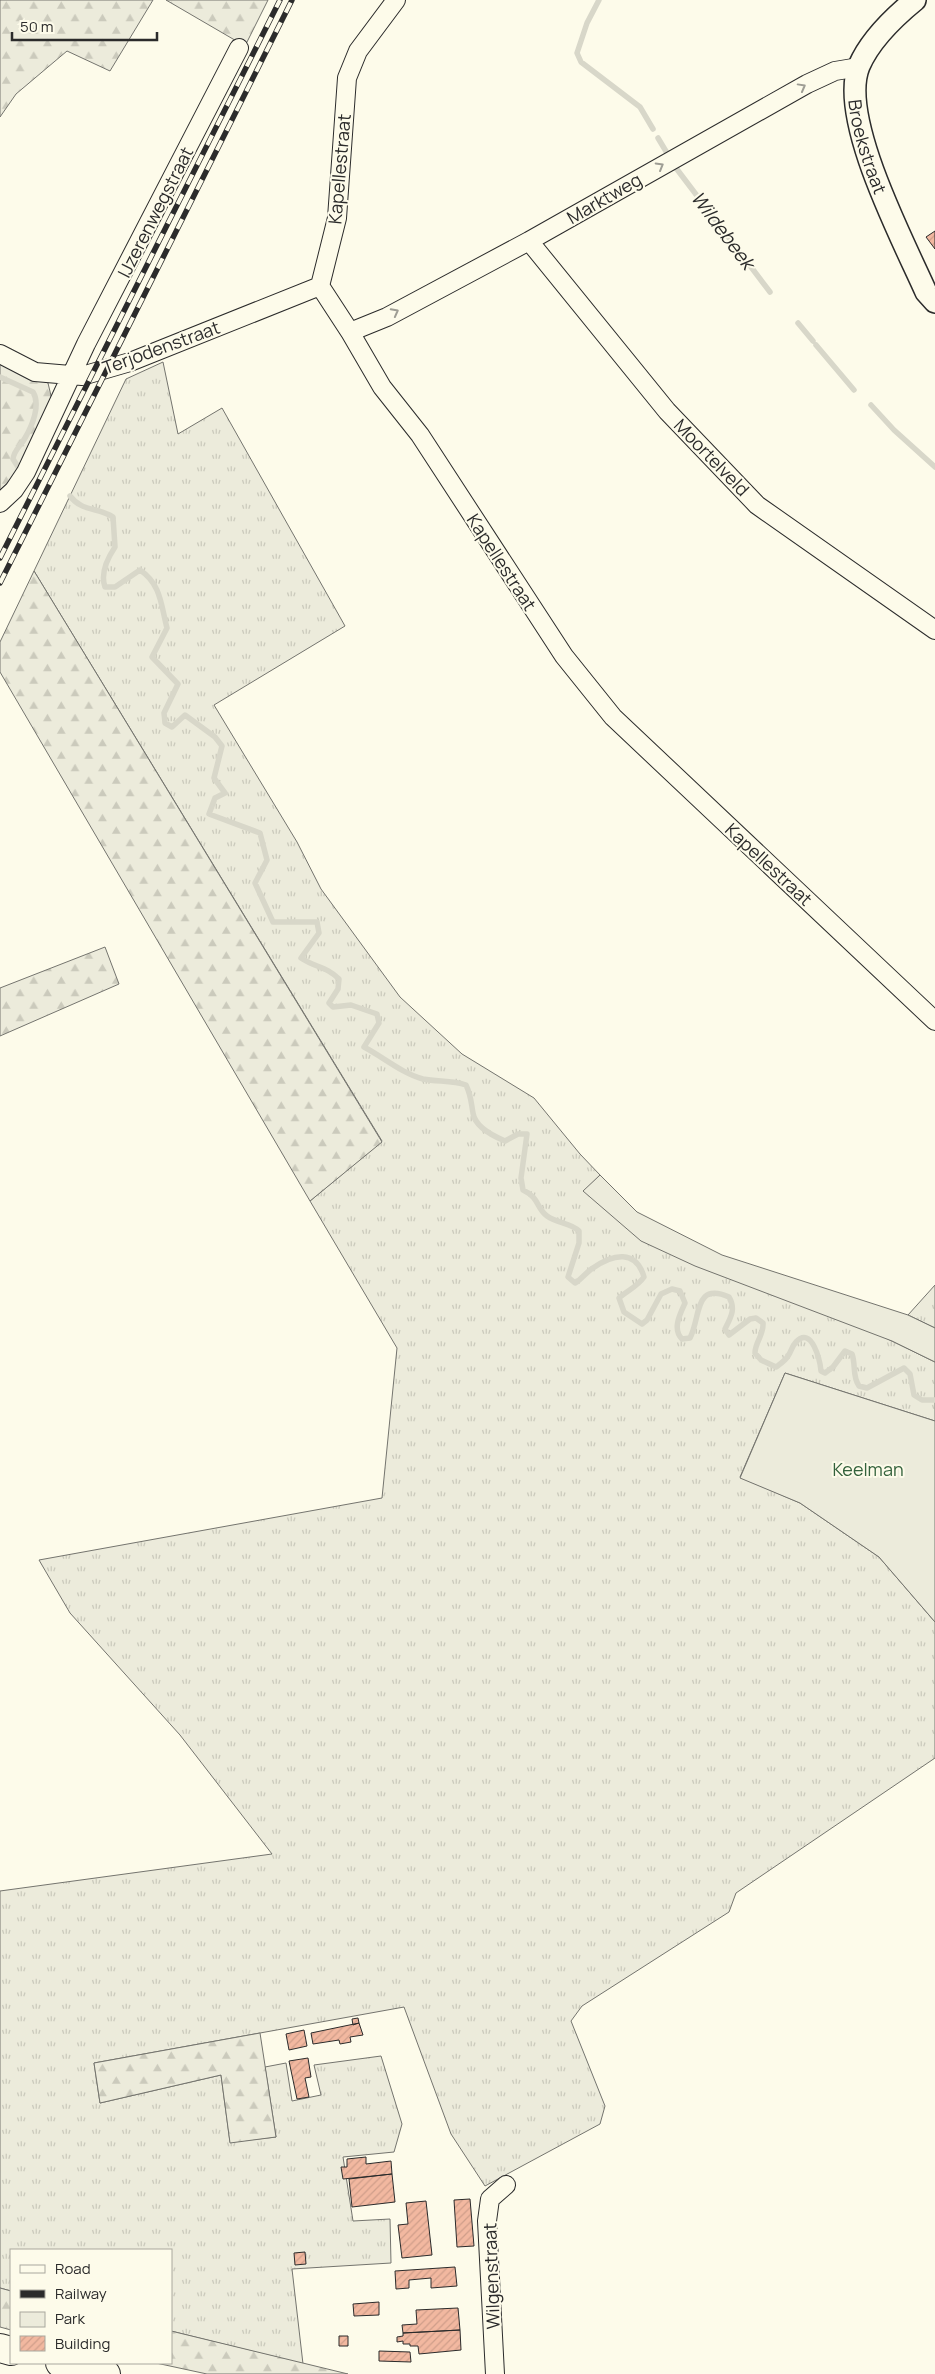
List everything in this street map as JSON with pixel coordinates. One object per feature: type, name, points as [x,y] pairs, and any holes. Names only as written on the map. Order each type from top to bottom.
[{"type":"highway","points":[[64,2364],[106,2374]]},
{"type":"street","name":"Kapellestraat","points":[[396,0],[358,51],[347,78],[337,218],[320,286],[350,332],[382,387],[420,435],[564,656],[613,717],[935,1021]]},
{"type":"street","name":"Broekstraat","points":[[915,0],[893,17],[859,67],[856,92],[857,115],[868,160],[926,292],[935,302]]},
{"type":"street","name":"IJzerenwegstraat","points":[[0,503],[14,490],[26,472],[73,376],[86,344],[239,48]]},
{"type":"street","name":"Marktweg","points":[[350,332],[387,317],[529,241],[807,84],[835,71],[859,67]]},
{"type":"street","name":"Moortelveld","points":[[529,241],[667,411],[757,505],[935,630]]},
{"type":"street","name":"Terjodenstraat","points":[[0,354],[35,372],[82,376],[130,362],[320,286]]},
{"type":"street","name":"Wilgenstraat","points":[[495,2374],[487,2221],[490,2199],[506,2185]]},
{"type":"green space","points":[[0,0],[153,0],[110,71],[67,51],[16,94],[0,117]]},
{"type":"green space","points":[[166,0],[268,0],[245,46]]},
{"type":"green space","points":[[163,362],[178,434],[222,408],[345,626],[214,705],[297,842],[321,889],[400,997],[462,1054],[534,1098],[580,1154],[600,1175],[584,1191],[935,1362],[935,1421],[785,1373],[740,1477],[800,1503],[879,1557],[935,1622],[935,1758],[736,1893],[729,1912],[582,2006],[571,2021],[605,2106],[600,2124],[485,2186],[451,2134],[404,2007],[94,2063],[100,2103],[221,2075],[230,2142],[276,2137],[265,2067],[286,2063],[292,2101],[321,2095],[314,2065],[381,2056],[402,2124],[394,2152],[343,2157],[353,2221],[390,2219],[391,2263],[292,2269],[303,2364],[172,2331],[172,2249],[10,2249],[10,2291],[0,2288],[0,1891],[272,1854],[180,1735],[70,1613],[39,1560],[382,1498],[397,1348],[310,1201],[382,1141],[34,571],[126,379]]},
{"type":"green space","points":[[0,364],[48,383],[52,400],[36,437],[12,479],[0,490]]},
{"type":"green space","points":[[34,571],[382,1142],[310,1201],[0,672],[0,642]]},
{"type":"green space","points":[[105,947],[119,984],[0,1036],[0,988]]},
{"type":"green space","points":[[600,1175],[637,1212],[722,1255],[908,1315],[935,1328],[935,1362],[892,1341],[695,1266],[641,1241],[583,1191]]},
{"type":"green space","points":[[935,1285],[935,1328],[908,1315]]},
{"type":"green space","name":"Keelman","points":[[785,1373],[935,1421],[935,1622],[879,1557],[800,1503],[740,1478]]},
{"type":"green space","points":[[260,2033],[276,2137],[230,2143],[221,2075],[100,2103],[94,2063]]},
{"type":"green space","points":[[0,2288],[10,2291],[10,2330],[0,2327]]},
{"type":"green space","points":[[172,2331],[348,2374],[207,2374],[161,2364],[172,2364]]},
{"type":"building","points":[[935,231],[935,249],[926,237]]},
{"type":"building","points":[[358,2018],[359,2023],[353,2025],[352,2019]]},
{"type":"building","points":[[359,2023],[363,2035],[350,2037],[351,2042],[340,2044],[339,2040],[313,2044],[311,2033]]},
{"type":"building","points":[[304,2030],[307,2046],[289,2050],[286,2034]]},
{"type":"building","points":[[308,2058],[311,2077],[305,2078],[309,2097],[297,2099],[289,2061]]},
{"type":"building","points":[[366,2157],[366,2164],[391,2161],[392,2174],[343,2179],[341,2167],[347,2167],[347,2159]]},
{"type":"building","points":[[392,2174],[395,2202],[352,2207],[349,2179]]},
{"type":"building","points":[[470,2199],[474,2246],[457,2247],[454,2200]]},
{"type":"building","points":[[426,2201],[432,2255],[402,2258],[398,2225],[408,2224],[406,2203]]},
{"type":"building","points":[[305,2252],[306,2264],[295,2265],[294,2253]]},
{"type":"building","points":[[455,2267],[457,2286],[431,2288],[431,2278],[409,2280],[409,2288],[396,2289],[395,2271]]},
{"type":"building","points":[[379,2302],[379,2315],[354,2316],[353,2304]]},
{"type":"building","points":[[458,2308],[460,2330],[403,2333],[402,2325],[417,2324],[416,2310]]},
{"type":"building","points":[[460,2330],[461,2350],[419,2354],[418,2346],[403,2344],[403,2341],[397,2342],[397,2337],[403,2336],[403,2333]]},
{"type":"building","points":[[339,2336],[348,2336],[348,2346],[339,2346]]},
{"type":"building","points":[[379,2351],[410,2352],[411,2362],[379,2361]]},
{"type":"waterway","name":"Wildebeek","points":[[599,0],[587,23],[577,53],[581,62],[640,107],[653,129]]},
{"type":"waterway","name":"Wildebeek","points":[[658,138],[667,153]]},
{"type":"waterway","name":"Wildebeek","points":[[676,168],[770,292]]},
{"type":"waterway","name":"Wildebeek","points":[[798,323],[813,341]]},
{"type":"waterway","name":"Wildebeek","points":[[816,345],[854,390]]},
{"type":"waterway","points":[[0,377],[33,392],[35,397],[36,409],[33,422],[13,459],[18,467]]},
{"type":"waterway","name":"Wildebeek","points":[[871,405],[894,430],[935,467]]},
{"type":"waterway","points":[[70,496],[80,505],[113,517],[115,547],[105,566],[103,577],[105,587],[115,587],[140,570],[156,588],[167,628],[152,657],[178,684],[164,713],[165,723],[172,727],[185,715],[215,737],[222,746],[214,778],[225,793],[215,798],[209,814],[260,833],[267,860],[255,883],[273,922],[317,922],[319,933],[301,958],[325,969],[339,979],[338,989],[329,1003],[333,1007],[351,1005],[377,1014],[379,1023],[364,1047],[416,1077],[466,1085],[470,1095],[474,1118],[481,1127],[495,1136],[505,1141],[518,1134],[527,1134],[521,1178],[523,1190],[532,1196],[547,1216],[572,1226],[579,1231],[579,1243],[568,1277],[575,1283],[601,1263],[616,1257],[630,1258],[640,1268],[644,1277],[619,1298],[624,1312],[642,1324],[647,1320],[661,1294],[672,1289],[680,1291],[685,1303],[678,1321],[678,1331],[682,1339],[690,1338],[700,1304],[710,1294],[718,1294],[729,1297],[731,1301],[732,1313],[725,1329],[729,1335],[750,1319],[756,1318],[763,1323],[755,1353],[761,1360],[776,1367],[787,1358],[796,1342],[802,1338],[807,1338],[811,1341],[817,1353],[821,1371],[825,1373],[833,1367],[845,1351],[852,1354],[859,1386],[867,1388],[904,1368],[910,1374],[914,1395],[922,1400],[935,1400]]},
{"type":"railway","points":[[0,558],[280,0]]},
{"type":"railway","points":[[0,583],[292,0]]}]
